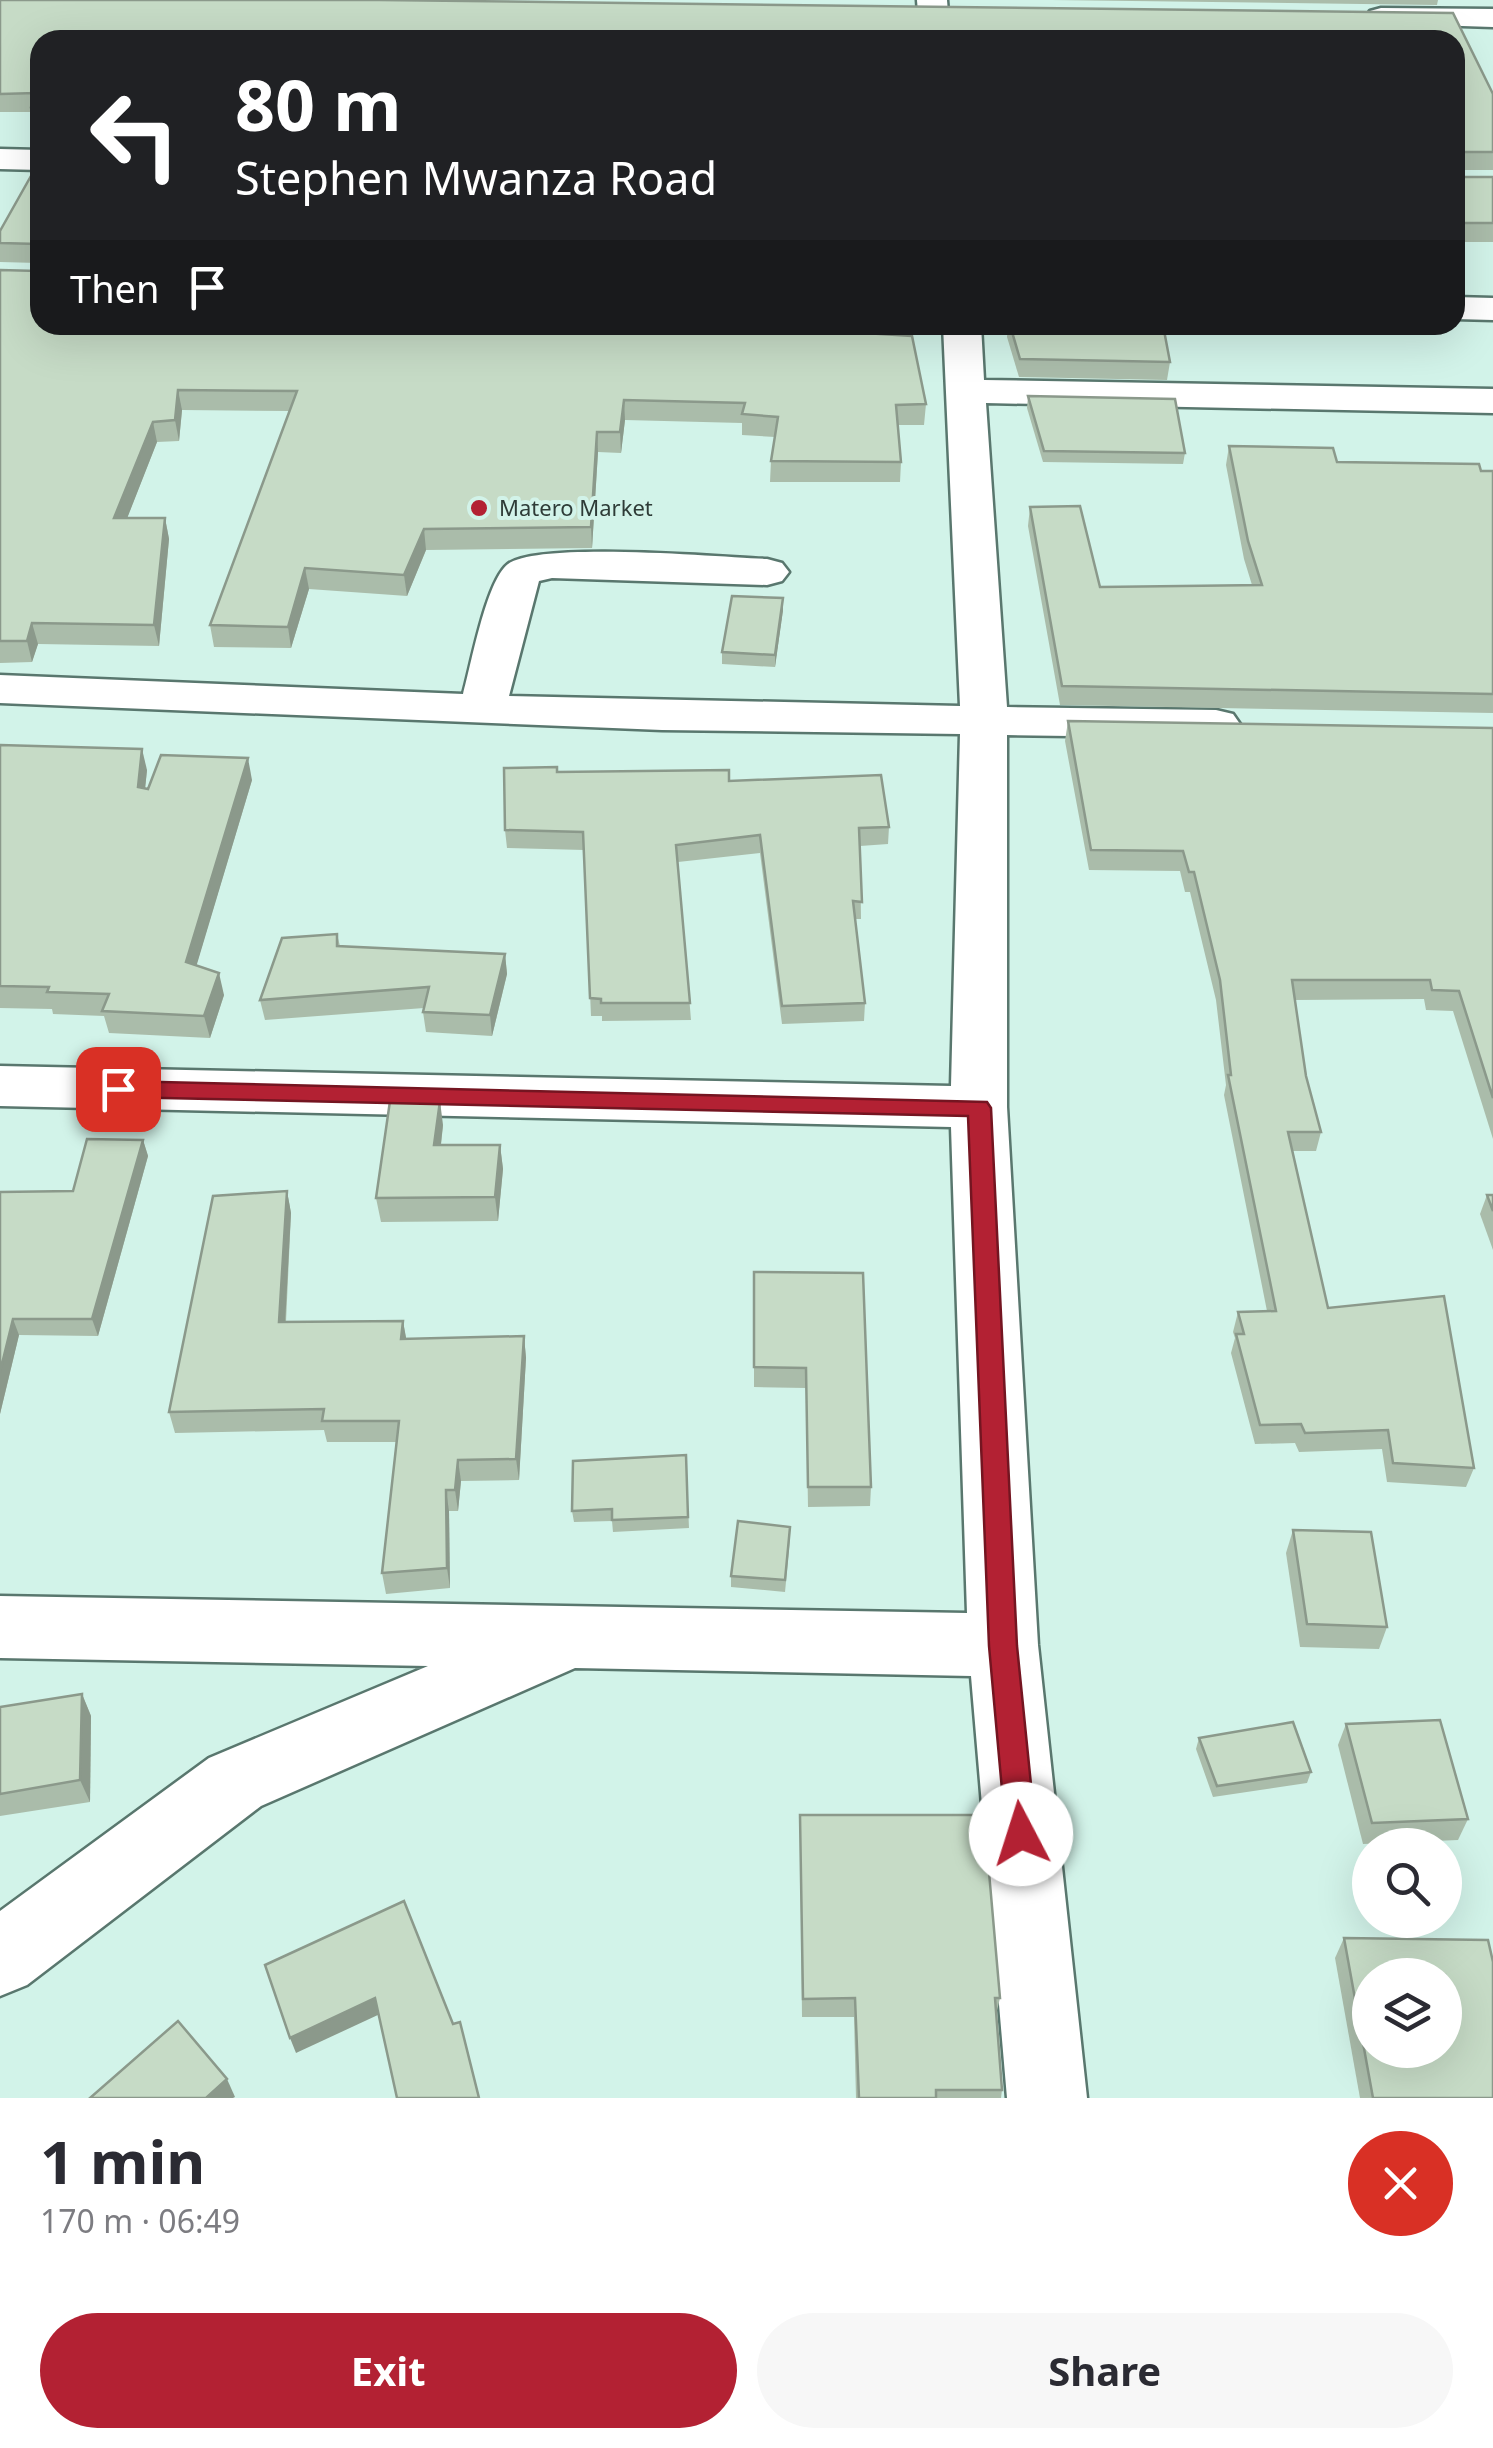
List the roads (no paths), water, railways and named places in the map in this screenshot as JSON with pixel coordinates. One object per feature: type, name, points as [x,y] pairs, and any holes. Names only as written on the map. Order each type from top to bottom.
[{"type":"street","points":[[894,11],[933,17],[971,12]]},
{"type":"street","points":[[1366,11],[1493,18]]},
{"type":"street","points":[[0,158],[30,160]]},
{"type":"street","points":[[1465,286],[1493,286]]},
{"type":"street","points":[[1465,308],[1493,309]]},
{"type":"street","points":[[962,335],[984,719],[979,1108],[1003,1646],[1046,2098]]},
{"type":"street","points":[[965,391],[1493,401]]},
{"type":"street","points":[[482,708],[517,581],[524,572],[551,565],[767,572]]},
{"type":"street","points":[[0,688],[662,716],[1258,725]]},
{"type":"street","points":[[0,1086],[979,1108]]},
{"type":"street","points":[[0,1627],[1003,1646]]},
{"type":"street","points":[[0,1958],[236,1782],[573,1637]]},
{"type":"place","name":"Matero Market","points":[[479,508]]}]
